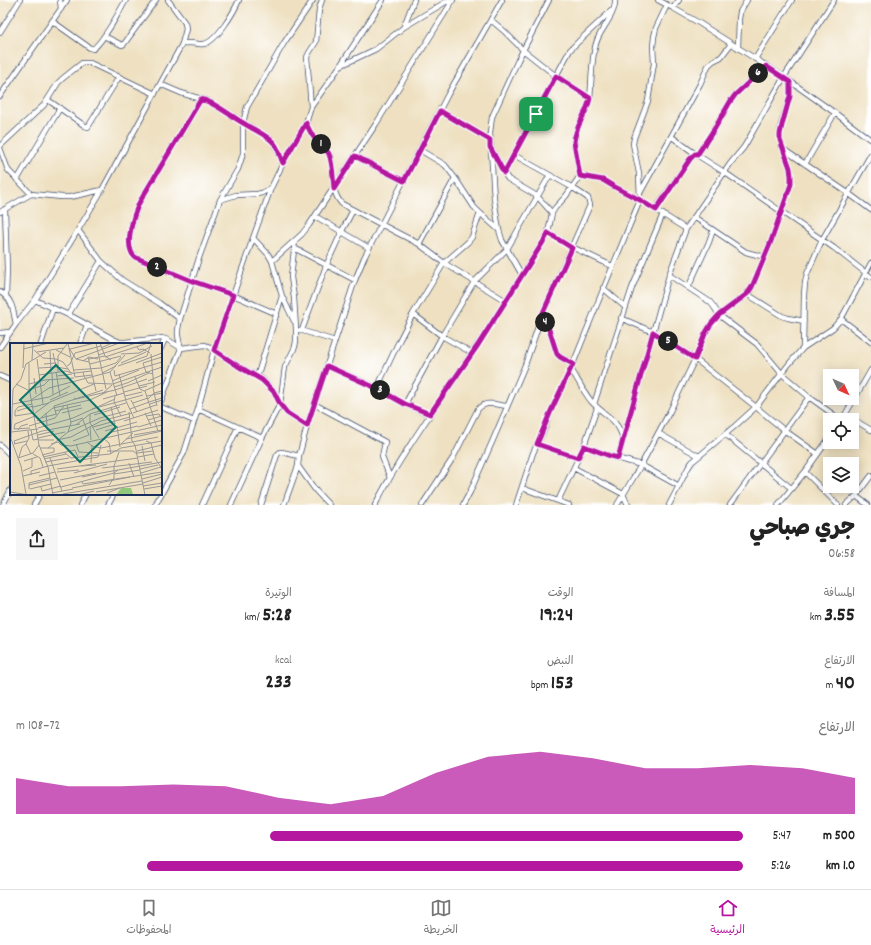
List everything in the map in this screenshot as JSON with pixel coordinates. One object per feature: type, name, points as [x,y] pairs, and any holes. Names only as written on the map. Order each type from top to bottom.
[{"type":"street","points":[[0,32],[20,0]]},
{"type":"street","points":[[60,0],[61,9]]},
{"type":"street","points":[[0,96],[67,0]]},
{"type":"street","points":[[52,21],[93,49],[104,36],[126,0]]},
{"type":"street","points":[[104,36],[122,45],[124,44],[156,0]]},
{"type":"street","points":[[0,347],[35,300],[78,230],[102,190],[182,44],[186,29],[185,23],[168,0]]},
{"type":"street","points":[[182,44],[190,42],[204,44],[208,42],[220,32],[230,18],[239,0]]},
{"type":"street","points":[[162,398],[181,348],[178,337],[178,329],[192,281],[220,200],[242,160],[243,123],[249,102],[284,43],[313,0]]},
{"type":"street","points":[[311,107],[307,57],[316,42],[319,10],[322,0]]},
{"type":"street","points":[[162,492],[184,453],[214,350],[271,188],[283,163],[306,123],[311,107],[383,0]]},
{"type":"street","points":[[404,27],[414,0]]},
{"type":"street","points":[[340,66],[376,49],[404,27],[449,0]]},
{"type":"street","points":[[272,261],[302,234],[316,216],[453,0]]},
{"type":"street","points":[[284,505],[298,466],[299,456],[314,404],[355,280],[364,258],[448,94],[502,0]]},
{"type":"street","points":[[522,275],[502,240],[494,198],[490,128],[492,117],[548,0]]},
{"type":"street","points":[[375,505],[430,414],[472,353],[545,239],[548,233],[552,213],[555,208],[573,188],[580,176],[574,138],[576,130],[589,104],[594,50],[598,38],[614,8],[615,0]]},
{"type":"street","points":[[658,0],[784,77],[871,140]]},
{"type":"street","points":[[673,8],[678,0]]},
{"type":"street","points":[[738,48],[740,12],[747,0]]},
{"type":"street","points":[[755,59],[792,0]]},
{"type":"street","points":[[618,458],[669,275],[686,229],[724,172],[744,147],[784,77],[834,0]]},
{"type":"street","points":[[516,505],[533,453],[572,366],[640,200],[639,173],[633,144],[648,101],[654,63],[654,37],[667,5]]},
{"type":"street","points":[[504,173],[570,50],[614,8]]},
{"type":"street","points":[[491,20],[523,50],[556,76],[590,98]]},
{"type":"street","points":[[640,194],[700,84],[708,66],[713,61],[721,57],[732,44]]},
{"type":"street","points":[[31,194],[8,170],[0,147],[48,100],[58,84],[82,64],[90,63],[154,94]]},
{"type":"street","points":[[656,210],[690,159],[696,154],[715,128],[735,95],[766,66]]},
{"type":"street","points":[[48,100],[88,127],[119,76]]},
{"type":"street","points":[[617,505],[658,433],[695,359],[705,334],[719,315],[747,294],[752,287],[765,257],[791,184],[790,168],[780,140],[782,125],[790,96],[790,82]]},
{"type":"street","points":[[160,84],[181,93],[208,101],[268,138],[274,143],[283,163]]},
{"type":"street","points":[[201,99],[139,203],[135,214],[129,243],[131,251],[137,258],[192,281],[233,295],[277,314]]},
{"type":"street","points":[[17,180],[60,108]]},
{"type":"street","points":[[440,111],[490,140]]},
{"type":"street","points":[[805,164],[835,113]]},
{"type":"street","points":[[306,123],[313,136],[329,155],[334,189],[342,204],[420,244],[444,263],[506,301]]},
{"type":"street","points":[[672,136],[822,240],[871,277]]},
{"type":"street","points":[[490,147],[508,179],[537,196],[552,213]]},
{"type":"street","points":[[783,149],[871,210]]},
{"type":"street","points":[[420,150],[445,165],[474,206],[500,230]]},
{"type":"street","points":[[803,348],[805,283],[807,274],[822,240],[871,154]]},
{"type":"street","points":[[463,505],[525,365],[542,315],[590,204],[588,198],[573,188],[514,155]]},
{"type":"street","points":[[355,156],[404,181]]},
{"type":"street","points":[[405,404],[442,336],[474,282],[507,249],[550,175]]},
{"type":"street","points":[[580,176],[603,180],[640,200],[686,229]]},
{"type":"street","points":[[420,244],[455,178]]},
{"type":"street","points":[[220,200],[236,195],[262,193],[271,188]]},
{"type":"street","points":[[0,212],[31,194],[70,197],[102,190]]},
{"type":"street","points":[[5,209],[8,269],[6,296]]},
{"type":"street","points":[[302,330],[326,266],[353,210]]},
{"type":"street","points":[[376,388],[413,314],[444,263],[472,237],[480,213]]},
{"type":"street","points":[[558,501],[584,446],[625,307],[663,214]]},
{"type":"street","points":[[316,216],[369,248]]},
{"type":"street","points":[[694,217],[746,252],[765,257]]},
{"type":"street","points":[[78,230],[101,261],[122,280],[159,303],[180,319]]},
{"type":"street","points":[[688,288],[713,230]]},
{"type":"street","points":[[548,233],[572,248],[612,266]]},
{"type":"street","points":[[253,238],[268,254],[272,261],[282,296],[296,326],[302,330],[335,341]]},
{"type":"street","points":[[231,505],[262,438],[280,404],[284,367],[296,341],[294,298],[291,277],[294,241]]},
{"type":"street","points":[[294,248],[355,280]]},
{"type":"street","points":[[68,315],[101,261]]},
{"type":"street","points":[[669,505],[692,462],[756,407],[803,348],[833,328],[841,319],[871,263]]},
{"type":"street","points":[[669,275],[710,302],[719,315],[757,344],[782,374],[809,397],[832,413]]},
{"type":"street","points":[[603,288],[625,307]]},
{"type":"street","points":[[0,292],[6,296],[12,305],[16,324]]},
{"type":"street","points":[[747,294],[782,316],[804,321]]},
{"type":"street","points":[[258,377],[282,296]]},
{"type":"street","points":[[35,300],[68,315],[119,343],[162,338],[181,348],[205,345],[265,382],[274,392],[280,404],[287,413],[307,426]]},
{"type":"street","points":[[41,343],[53,308]]},
{"type":"street","points":[[413,314],[442,336],[472,353]]},
{"type":"street","points":[[542,315],[550,332],[557,354],[572,366],[586,394],[595,406],[614,421],[623,440]]},
{"type":"street","points":[[622,318],[653,332],[695,359],[784,430],[818,454]]},
{"type":"street","points":[[841,319],[871,342]]},
{"type":"street","points":[[80,343],[87,325]]},
{"type":"street","points":[[0,332],[10,332]]},
{"type":"street","points":[[162,346],[165,339]]},
{"type":"street","points":[[327,366],[376,388],[405,404],[430,414]]},
{"type":"street","points":[[847,413],[871,370]]},
{"type":"street","points":[[0,376],[10,381]]},
{"type":"street","points":[[730,505],[809,397]]},
{"type":"street","points":[[314,404],[385,442],[382,460],[390,478]]},
{"type":"street","points":[[422,505],[453,458],[478,409],[486,404],[507,406]]},
{"type":"street","points":[[162,407],[194,421]]},
{"type":"street","points":[[198,409],[262,438]]},
{"type":"street","points":[[859,423],[871,430]]},
{"type":"street","points":[[202,505],[238,427]]},
{"type":"street","points":[[658,433],[698,456]]},
{"type":"street","points":[[725,434],[791,488]]},
{"type":"street","points":[[537,444],[578,458]]},
{"type":"street","points":[[0,445],[10,455]]},
{"type":"street","points":[[584,446],[610,456],[641,465],[679,486]]},
{"type":"street","points":[[778,505],[823,447]]},
{"type":"street","points":[[260,505],[277,454],[282,452],[299,456]]},
{"type":"street","points":[[298,466],[316,491],[329,505]]},
{"type":"street","points":[[574,468],[623,494],[628,505]]},
{"type":"street","points":[[805,472],[838,505]]},
{"type":"street","points":[[846,505],[856,496],[871,476]]},
{"type":"street","points":[[522,488],[569,505]]},
{"type":"street","points":[[3,505],[10,491]]},
{"type":"street","points":[[34,505],[39,495]]},
{"type":"street","points":[[80,505],[85,495]]},
{"type":"street","points":[[108,505],[113,495]]},
{"type":"street","points":[[155,505],[161,495]]},
{"type":"street","points":[[856,496],[868,505]]},
{"type":"street","points":[[83,499],[84,505]]},
{"type":"route","points":[[766,66],[790,82],[790,96],[782,125],[780,140],[790,168],[791,184],[770,244],[752,287],[747,294],[719,315],[711,324],[705,334],[695,359],[653,332],[618,458],[584,446],[578,458],[537,444],[573,364],[557,354],[550,332],[542,315],[572,248],[548,233],[478,345],[430,414],[405,404],[376,388],[327,366],[307,426],[287,413],[280,404],[274,392],[265,382],[214,350],[233,295],[192,281],[137,258],[131,251],[129,243],[130,234],[139,203],[201,99],[215,105],[268,138],[277,148],[283,163],[306,123],[315,140],[326,150],[329,155],[334,189],[355,156],[404,181],[440,111],[490,140],[490,147],[504,173],[536,114],[556,76],[590,98],[589,104],[576,130],[574,138],[580,176],[603,180],[656,210],[690,159],[695,154],[697,155],[735,95],[766,66]]}]
